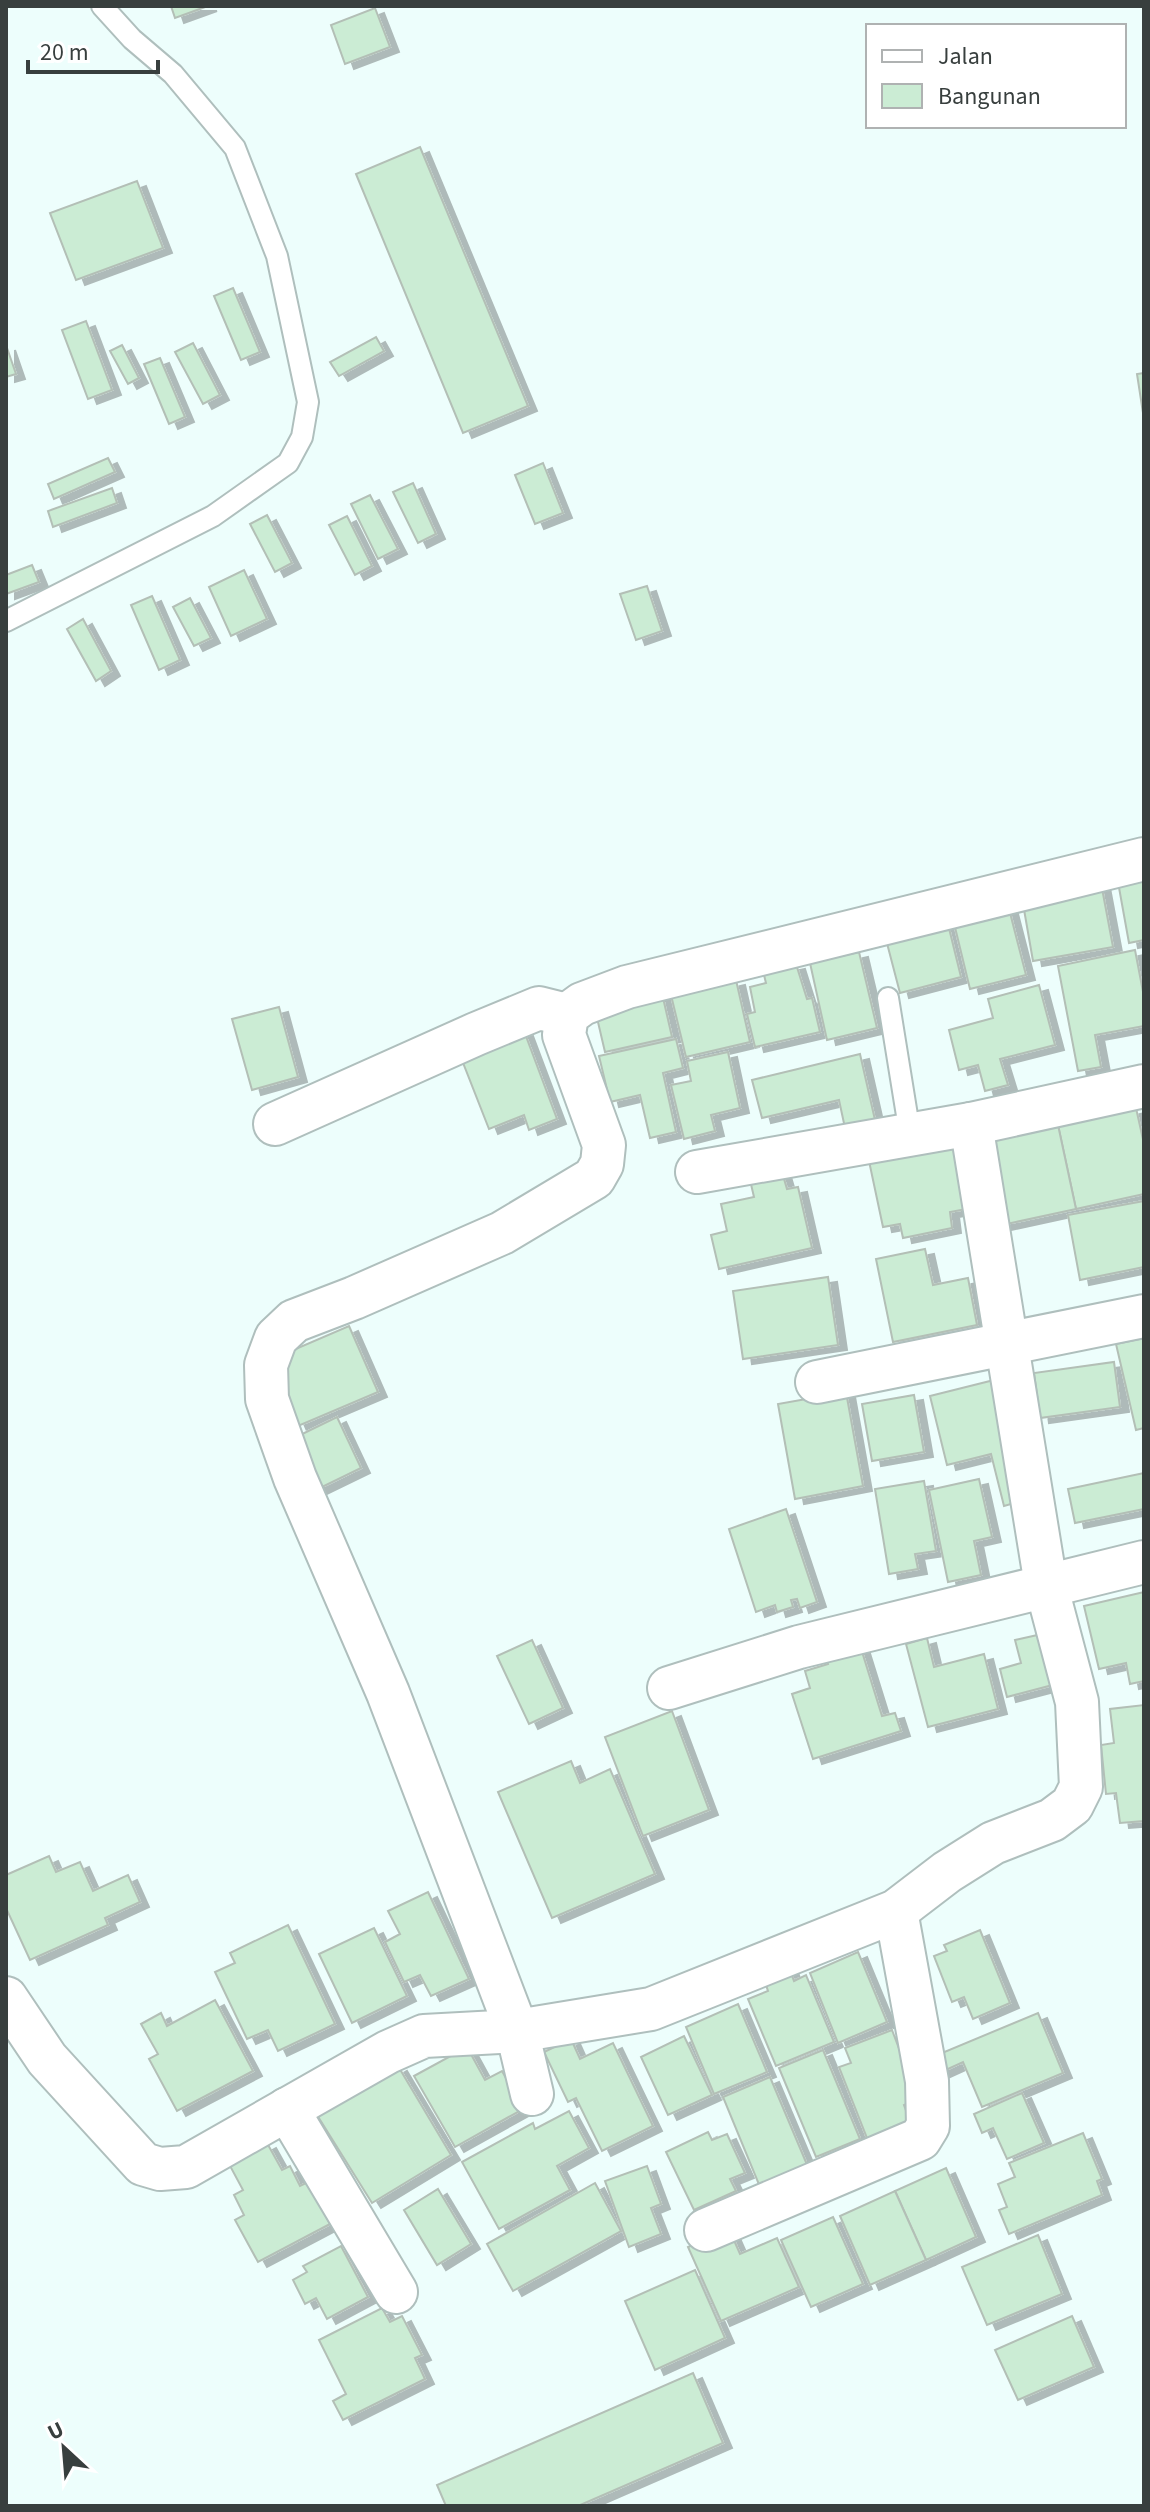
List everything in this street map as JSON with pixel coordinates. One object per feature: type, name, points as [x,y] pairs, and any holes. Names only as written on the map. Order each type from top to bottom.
[{"type":"street","points":[[532,2094],[517,2031],[388,1693],[295,1478],[267,1399],[266,1365],[276,1338],[294,1321],[502,1233],[594,1178],[602,1164],[604,1145],[564,1035],[567,1015],[582,1004],[627,987],[1144,859]]},
{"type":"street","points":[[275,1124],[539,1008],[567,1015]]},
{"type":"street","points":[[697,1172],[971,1124],[1144,1086]]},
{"type":"street","points":[[6,1998],[47,2059],[143,2164],[160,2169],[186,2167],[388,2052],[424,2036],[517,2031],[651,2009],[896,1911],[947,1872],[993,1843],[1052,1820],[1072,1805],[1081,1787],[1077,1702],[1046,1585],[971,1124]]},
{"type":"street","points":[[817,1382],[1144,1316]]},
{"type":"street","points":[[669,1688],[799,1647],[1144,1562]]},
{"type":"street","points":[[706,2230],[920,2139],[925,2133],[929,2116],[927,2081],[896,1911]]},
{"type":"street","points":[[287,2109],[396,2292]]},
{"type":"lane","points":[[6,621],[213,516],[288,463],[302,437],[308,402],[277,256],[235,148],[173,74],[132,39],[102,6]]},
{"type":"lane","points":[[888,998],[910,1134]]},
{"type":"building","points":[[171,6],[208,6],[175,18]]},
{"type":"building","points":[[375,8],[390,47],[345,64],[331,25]]},
{"type":"building","points":[[420,147],[528,406],[463,433],[356,174]]},
{"type":"building","points":[[137,181],[163,248],[76,280],[50,213]]},
{"type":"building","points":[[233,288],[260,352],[241,360],[214,296]]},
{"type":"building","points":[[86,321],[112,390],[88,399],[62,330]]},
{"type":"building","points":[[376,337],[384,351],[339,376],[330,362]]},
{"type":"building","points":[[193,343],[220,395],[203,404],[175,352]]},
{"type":"building","points":[[6,345],[16,374],[6,377]]},
{"type":"building","points":[[122,345],[139,378],[128,384],[110,351]]},
{"type":"building","points":[[160,358],[185,417],[169,424],[144,364]]},
{"type":"building","points":[[1144,373],[1144,413],[1143,413],[1137,374]]},
{"type":"building","points":[[108,458],[115,472],[54,499],[48,484]]},
{"type":"building","points":[[543,463],[563,513],[535,524],[515,475]]},
{"type":"building","points":[[413,483],[436,534],[418,543],[393,492]]},
{"type":"building","points":[[112,488],[117,503],[53,527],[48,511]]},
{"type":"building","points":[[370,495],[398,549],[378,559],[351,504]]},
{"type":"building","points":[[267,515],[292,563],[275,572],[250,524]]},
{"type":"building","points":[[347,516],[372,566],[355,575],[329,525]]},
{"type":"building","points":[[32,565],[39,582],[6,594],[6,575]]},
{"type":"building","points":[[244,570],[267,619],[231,636],[209,587]]},
{"type":"building","points":[[647,586],[662,631],[636,640],[620,594]]},
{"type":"building","points":[[152,596],[180,660],[159,670],[131,605]]},
{"type":"building","points":[[190,598],[211,638],[194,646],[173,607]]},
{"type":"building","points":[[83,619],[111,671],[96,681],[67,629]]},
{"type":"building","points":[[1144,877],[1144,940],[1129,943],[1118,882]]},
{"type":"building","points":[[1101,883],[1113,947],[1033,961],[1022,898]]},
{"type":"building","points":[[1008,905],[1026,975],[970,989],[953,919]]},
{"type":"building","points":[[945,912],[961,977],[900,993],[883,928]]},
{"type":"building","points":[[1135,950],[1144,997],[1144,1026],[1095,1035],[1101,1067],[1078,1071],[1058,966]]},
{"type":"building","points":[[859,952],[877,1028],[827,1040],[810,963]]},
{"type":"building","points":[[796,964],[807,999],[812,998],[820,1032],[755,1047],[747,1014],[755,1012],[750,987],[766,983],[763,971]]},
{"type":"building","points":[[736,980],[750,1042],[686,1057],[671,995]]},
{"type":"building","points":[[1039,985],[1055,1045],[1000,1059],[1008,1085],[985,1091],[978,1065],[959,1070],[949,1030],[993,1018],[988,999]]},
{"type":"building","points":[[661,989],[672,1037],[605,1052],[594,1005]]},
{"type":"building","points":[[279,1007],[298,1077],[252,1090],[232,1019]]},
{"type":"building","points":[[524,1031],[557,1119],[529,1130],[524,1115],[489,1129],[460,1055]]},
{"type":"building","points":[[676,1039],[683,1068],[663,1073],[676,1132],[650,1138],[640,1095],[610,1102],[599,1056]]},
{"type":"building","points":[[728,1052],[740,1108],[711,1115],[715,1131],[684,1139],[671,1085],[691,1081],[687,1061]]},
{"type":"building","points":[[860,1054],[875,1120],[845,1128],[839,1100],[762,1118],[752,1080]]},
{"type":"building","points":[[1136,1108],[1144,1144],[1144,1194],[1076,1209],[1058,1125]]},
{"type":"building","points":[[1058,1125],[1076,1209],[1002,1225],[985,1141]]},
{"type":"building","points":[[964,1140],[977,1207],[950,1212],[952,1228],[903,1238],[900,1224],[883,1227],[869,1161]]},
{"type":"building","points":[[782,1172],[787,1189],[798,1187],[812,1248],[719,1269],[711,1235],[727,1231],[721,1204],[754,1197],[750,1180]]},
{"type":"building","points":[[1144,1201],[1144,1267],[1080,1280],[1068,1215]]},
{"type":"building","points":[[925,1249],[933,1285],[968,1278],[977,1325],[893,1342],[876,1259]]},
{"type":"building","points":[[828,1277],[838,1345],[743,1359],[733,1291]]},
{"type":"building","points":[[349,1326],[378,1392],[298,1426],[270,1360]]},
{"type":"building","points":[[1144,1338],[1144,1428],[1136,1430],[1116,1344]]},
{"type":"building","points":[[1114,1362],[1120,1407],[1040,1418],[1034,1373]]},
{"type":"building","points":[[998,1379],[1028,1499],[1004,1506],[991,1454],[947,1465],[930,1396]]},
{"type":"building","points":[[846,1392],[863,1486],[795,1499],[778,1404]]},
{"type":"building","points":[[914,1395],[924,1452],[872,1461],[862,1404]]},
{"type":"building","points":[[337,1417],[361,1468],[318,1489],[294,1438]]},
{"type":"building","points":[[1144,1473],[1144,1509],[1075,1523],[1068,1489]]},
{"type":"building","points":[[979,1479],[992,1537],[974,1541],[981,1575],[948,1582],[929,1490]]},
{"type":"building","points":[[924,1481],[936,1551],[915,1554],[918,1569],[889,1574],[875,1489]]},
{"type":"building","points":[[786,1509],[817,1602],[800,1608],[797,1599],[791,1600],[793,1607],[777,1612],[775,1605],[756,1612],[729,1529]]},
{"type":"building","points":[[1144,1592],[1144,1681],[1130,1684],[1126,1663],[1099,1669],[1084,1606]]},
{"type":"building","points":[[1051,1632],[1064,1682],[1007,1697],[1000,1669],[1021,1663],[1015,1640]]},
{"type":"building","points":[[927,1638],[934,1667],[984,1654],[998,1709],[928,1727],[906,1644]]},
{"type":"building","points":[[532,1640],[563,1708],[529,1724],[497,1656]]},
{"type":"building","points":[[859,1642],[882,1716],[895,1713],[901,1731],[813,1759],[792,1694],[810,1688],[805,1671],[828,1664],[825,1652]]},
{"type":"building","points":[[1144,1705],[1144,1821],[1120,1823],[1116,1793],[1106,1794],[1101,1745],[1114,1743],[1110,1709]]},
{"type":"building","points":[[672,1711],[709,1810],[643,1836],[605,1737]]},
{"type":"building","points":[[571,1761],[580,1783],[610,1769],[655,1874],[552,1918],[498,1792]]},
{"type":"building","points":[[49,1856],[56,1872],[80,1862],[93,1891],[128,1875],[140,1902],[105,1918],[108,1925],[30,1960],[6,1908],[6,1875]]},
{"type":"building","points":[[428,1892],[469,1979],[431,1996],[420,1975],[404,1982],[385,1942],[400,1934],[388,1911]]},
{"type":"building","points":[[288,1925],[335,2024],[278,2051],[268,2030],[247,2039],[215,1972],[235,1963],[230,1953]]},
{"type":"building","points":[[374,1928],[407,1996],[352,2023],[319,1954]]},
{"type":"building","points":[[980,1930],[1010,2003],[973,2019],[964,1997],[952,2002],[934,1956],[947,1951],[944,1945]]},
{"type":"building","points":[[858,1952],[887,2022],[838,2043],[810,1973]]},
{"type":"building","points":[[788,1965],[794,1981],[806,1975],[834,2042],[776,2066],[748,1999],[768,1991],[763,1976]]},
{"type":"building","points":[[215,2000],[253,2071],[177,2111],[149,2059],[158,2054],[141,2024],[161,2013],[167,2026]]},
{"type":"building","points":[[738,2004],[767,2072],[714,2094],[686,2027]]},
{"type":"building","points":[[1038,2013],[1063,2073],[982,2107],[963,2062],[937,2074],[930,2058]]},
{"type":"building","points":[[892,2030],[918,2099],[904,2105],[912,2127],[869,2143],[839,2067],[851,2063],[845,2048]]},
{"type":"building","points":[[684,2036],[712,2095],[668,2115],[641,2057]]},
{"type":"building","points":[[571,2039],[580,2059],[613,2043],[653,2126],[602,2151],[576,2098],[568,2102],[544,2052]]},
{"type":"building","points":[[467,2047],[485,2080],[502,2071],[523,2109],[455,2147],[414,2076]]},
{"type":"building","points":[[823,2050],[860,2139],[816,2157],[779,2068]]},
{"type":"building","points":[[398,2066],[451,2155],[372,2203],[317,2115]]},
{"type":"building","points":[[770,2077],[808,2167],[760,2187],[723,2097]]},
{"type":"building","points":[[1022,2093],[1044,2143],[1007,2159],[993,2128],[982,2133],[974,2114]]},
{"type":"building","points":[[569,2111],[589,2148],[557,2166],[570,2190],[499,2229],[462,2162],[533,2123],[535,2129]]},
{"type":"building","points":[[708,2132],[712,2140],[727,2134],[745,2173],[730,2179],[736,2191],[694,2210],[666,2152]]},
{"type":"building","points":[[1083,2133],[1102,2179],[1097,2181],[1102,2195],[1009,2234],[999,2210],[1007,2207],[998,2184],[1015,2177],[1009,2163]]},
{"type":"building","points":[[267,2143],[282,2170],[290,2166],[300,2186],[308,2182],[330,2224],[258,2262],[235,2220],[244,2215],[234,2195],[243,2190],[229,2164]]},
{"type":"building","points":[[647,2166],[661,2204],[651,2208],[661,2234],[629,2247],[605,2181]]},
{"type":"building","points":[[946,2168],[976,2237],[926,2260],[895,2191]]},
{"type":"building","points":[[595,2183],[621,2231],[513,2291],[487,2244]]},
{"type":"building","points":[[438,2189],[471,2244],[437,2265],[404,2210]]},
{"type":"building","points":[[895,2191],[926,2260],[870,2285],[840,2216]]},
{"type":"building","points":[[833,2217],[863,2284],[811,2307],[781,2240]]},
{"type":"building","points":[[729,2229],[740,2254],[777,2238],[799,2287],[721,2321],[688,2247]]},
{"type":"building","points":[[1038,2235],[1062,2294],[987,2325],[962,2267]]},
{"type":"building","points":[[341,2246],[368,2297],[327,2319],[316,2298],[305,2304],[293,2280],[307,2272],[303,2266]]},
{"type":"building","points":[[695,2270],[725,2338],[655,2370],[625,2301]]},
{"type":"building","points":[[382,2308],[390,2322],[402,2316],[422,2355],[415,2358],[425,2379],[343,2420],[333,2401],[346,2394],[319,2340]]},
{"type":"building","points":[[1072,2316],[1094,2367],[1018,2400],[995,2350]]},
{"type":"building","points":[[693,2373],[723,2443],[578,2506],[446,2506],[437,2485]]}]
